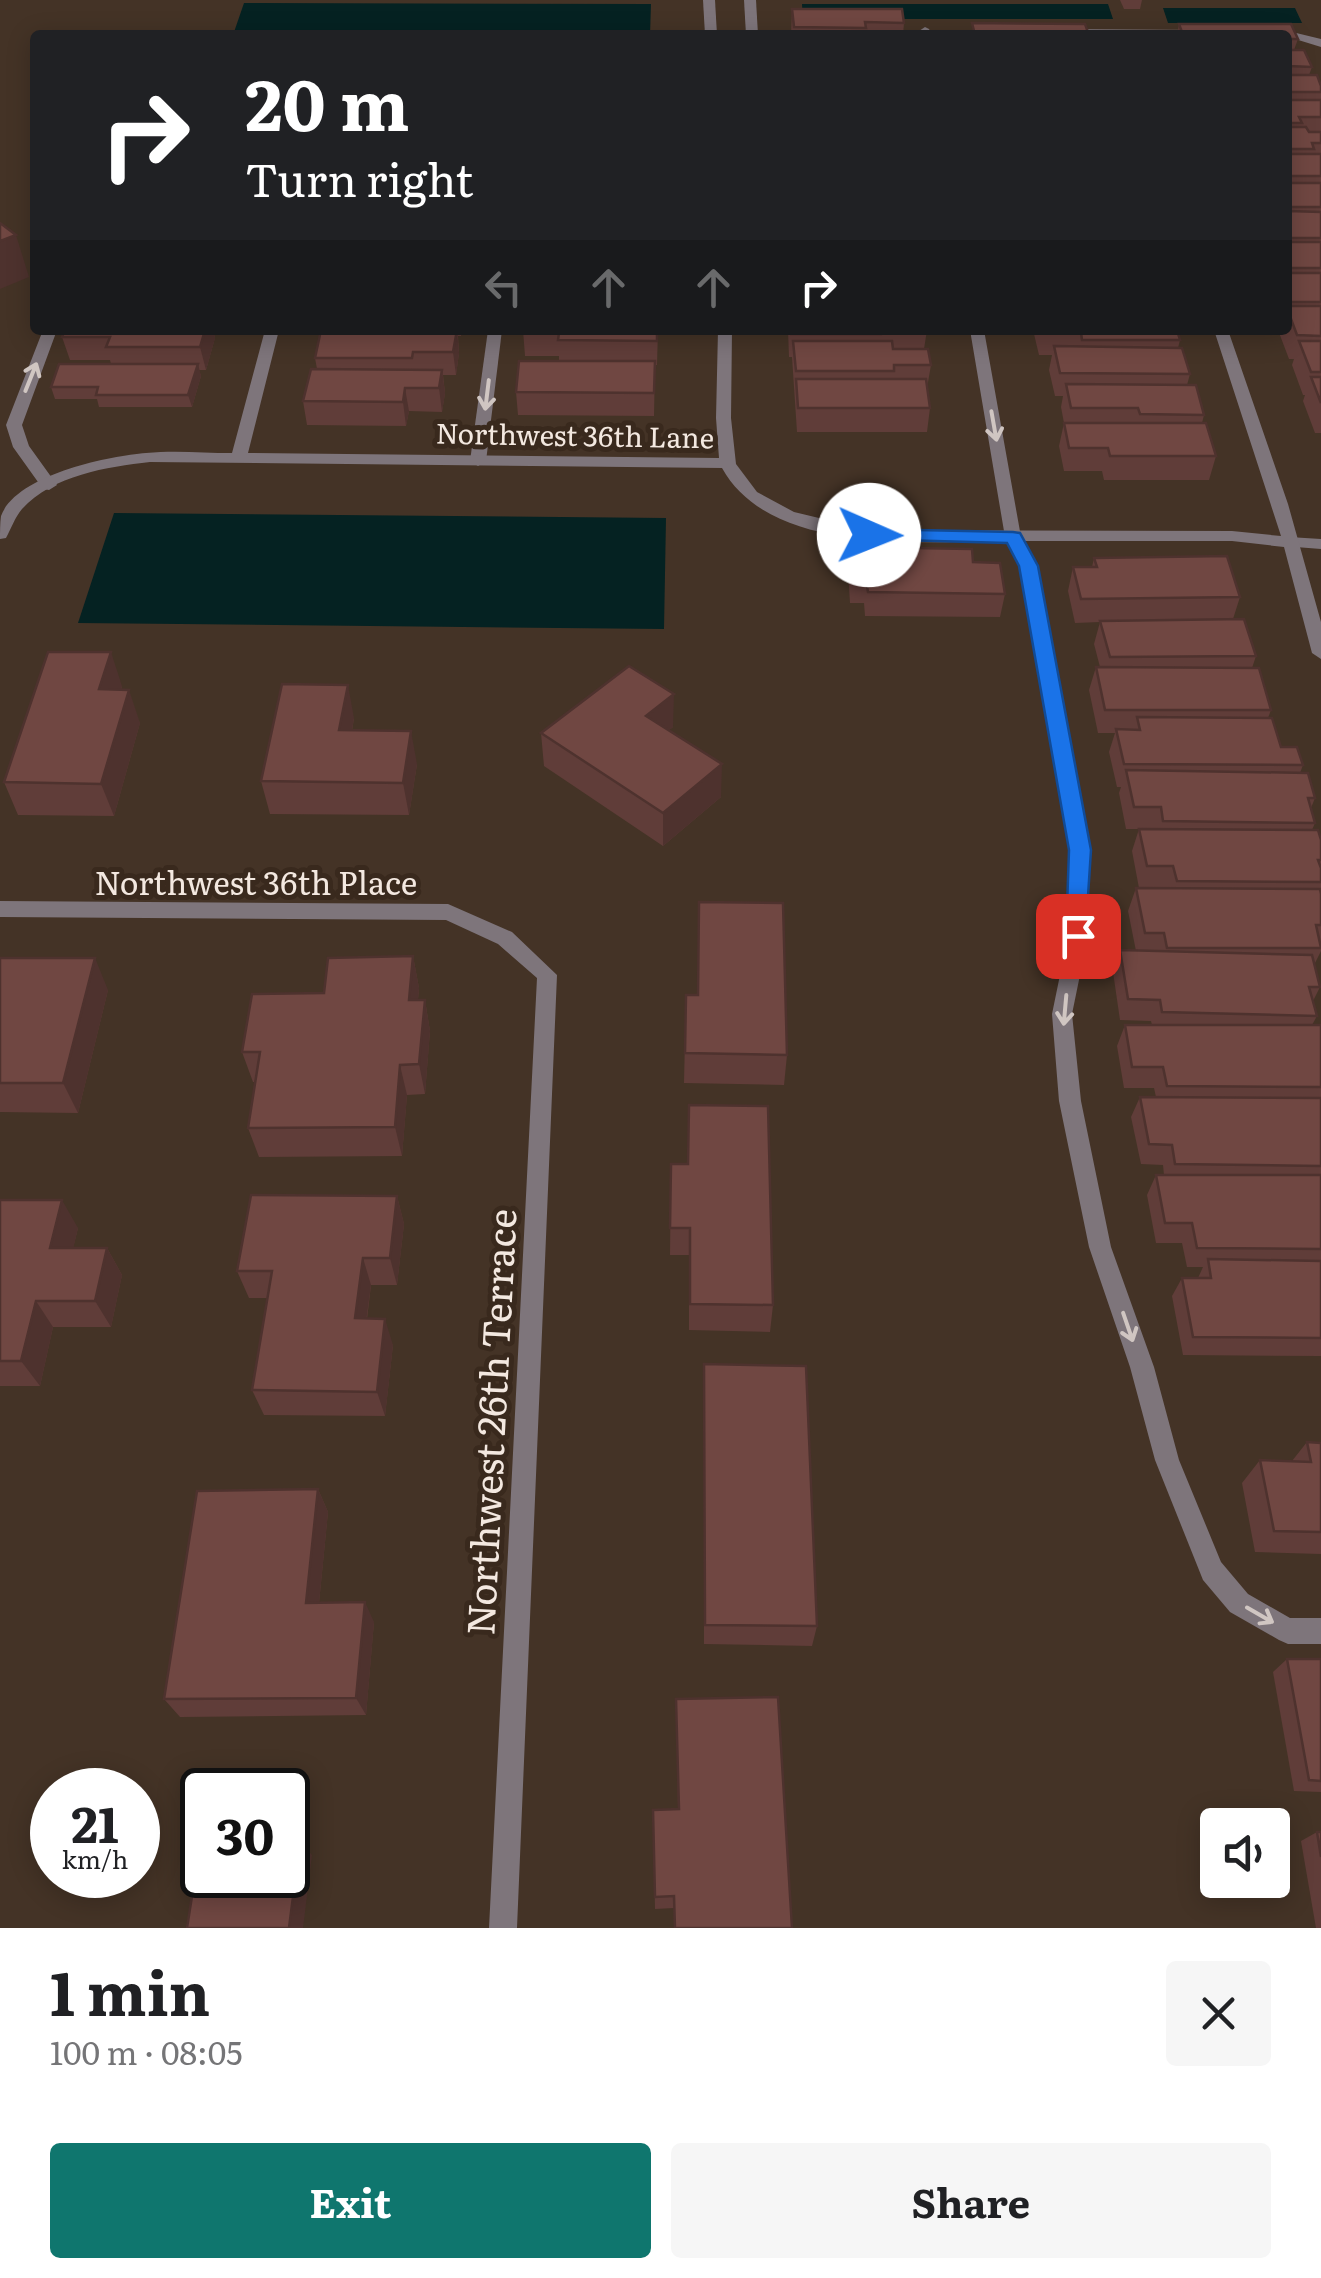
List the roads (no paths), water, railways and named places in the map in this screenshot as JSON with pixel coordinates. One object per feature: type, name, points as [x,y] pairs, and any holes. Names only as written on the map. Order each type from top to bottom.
[{"type":"street","points":[[709,0],[711,30]]},
{"type":"street","points":[[750,0],[752,30]]},
{"type":"street","points":[[48,335],[14,424],[20,447],[49,486]]},
{"type":"street","points":[[239,458],[271,335]]},
{"type":"street","points":[[478,461],[494,335]]},
{"type":"street","points":[[725,335],[728,464]]},
{"type":"street","points":[[978,335],[1013,538],[1028,566],[1080,850],[1078,936],[1062,1014],[1070,1101],[1100,1247],[1142,1367],[1167,1460],[1212,1571],[1239,1602],[1288,1631],[1321,1632]]},
{"type":"street","points":[[1223,335],[1321,653]]},
{"type":"street","name":"Northwest 36th Lane","points":[[0,534],[16,506],[49,486],[100,463],[150,457],[728,464],[746,491],[818,526],[869,535],[1232,536],[1321,544]]},
{"type":"street","name":"Northwest 36th Place","points":[[0,910],[448,912],[506,938]]},
{"type":"street","name":"Northwest 26th Terrace","points":[[503,1928],[547,975],[506,938]]},
{"type":"water","points":[[244,3],[651,4],[650,30],[235,30]]},
{"type":"water","points":[[802,4],[1108,4],[1113,19],[803,19]]},
{"type":"water","points":[[1163,8],[1295,8],[1302,23],[1168,23]]},
{"type":"water","points":[[114,513],[666,518],[664,629],[78,623]]}]
